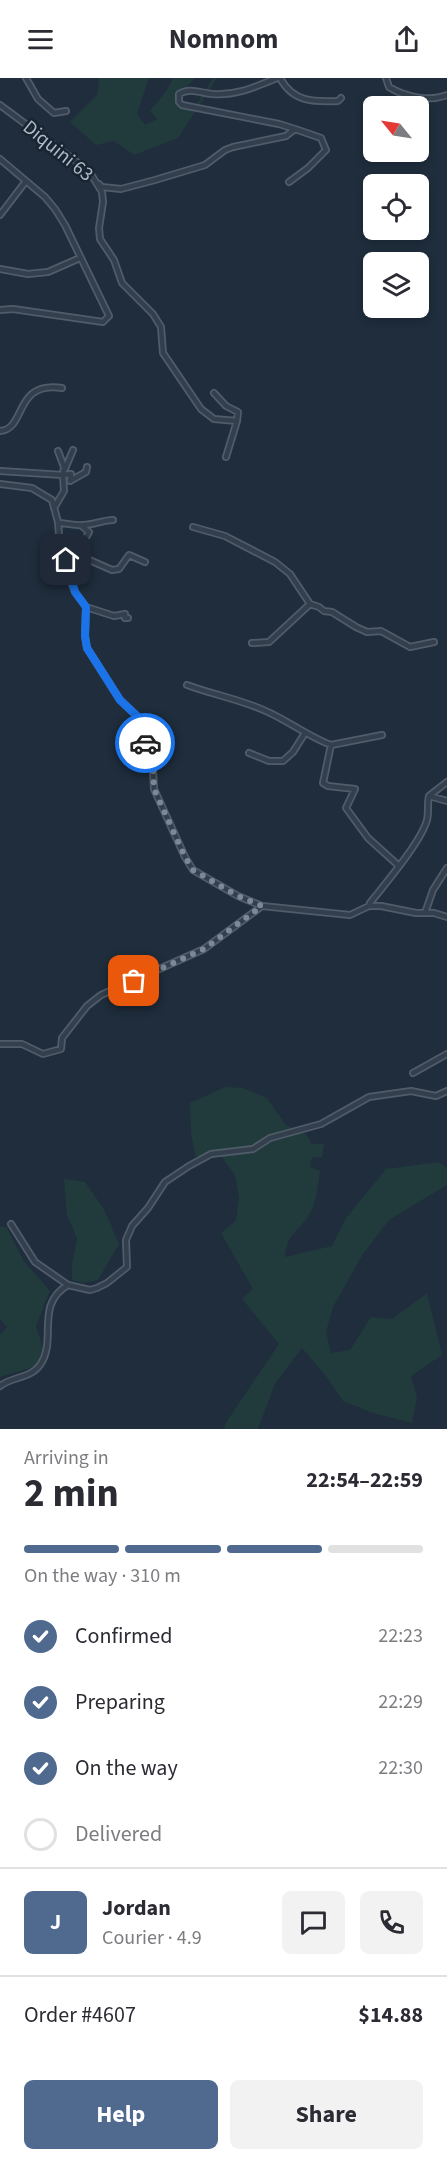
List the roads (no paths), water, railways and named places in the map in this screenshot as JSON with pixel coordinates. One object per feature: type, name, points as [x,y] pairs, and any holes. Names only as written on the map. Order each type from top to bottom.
[{"type":"street","points":[[26,78],[38,99],[54,113],[66,111]]},
{"type":"street","points":[[289,182],[308,168],[326,150],[321,138],[279,124],[182,105],[179,102],[179,94],[187,90],[212,94],[237,93],[278,78],[289,92],[300,98],[338,101],[341,98]]},
{"type":"street","points":[[386,78],[388,87],[405,94],[428,98],[440,98],[447,95]]},
{"type":"street","name":"Diquini 63","points":[[0,105],[89,171],[99,184],[103,202],[99,228],[100,239],[114,260],[122,283],[153,314],[161,327],[163,353],[201,409],[214,418],[237,421]]},
{"type":"street","points":[[99,184],[102,187],[121,189],[155,180],[205,165],[225,150],[233,147],[286,136],[295,129]]},
{"type":"street","points":[[0,159],[45,197],[55,209],[109,316],[103,322],[13,309],[0,310]]},
{"type":"street","points":[[0,215],[26,181]]},
{"type":"street","points":[[0,269],[28,274],[48,272],[80,258]]},
{"type":"street","points":[[0,432],[13,424],[27,398],[37,390],[50,386],[62,388]]},
{"type":"street","points":[[214,393],[226,406],[237,411],[237,421],[226,457]]},
{"type":"street","points":[[64,472],[73,450]]},
{"type":"street","points":[[54,508],[64,486],[64,472],[58,451]]},
{"type":"street","points":[[64,486],[86,472],[87,467]]},
{"type":"street","points":[[0,471],[64,472],[71,474],[70,481]]},
{"type":"street","points":[[0,484],[32,488],[52,500],[58,522],[60,547],[75,592],[86,607],[114,616],[125,614],[125,618],[128,618]]},
{"type":"street","points":[[82,526],[102,520],[113,520]]},
{"type":"street","points":[[57,523],[74,523],[82,526],[89,532],[84,541]]},
{"type":"street","points":[[193,527],[225,536],[275,562],[290,574],[310,604],[332,612],[367,632],[381,632],[410,647],[434,642]]},
{"type":"street","points":[[60,547],[112,570],[119,569],[129,555],[145,562]]},
{"type":"street","points":[[252,643],[270,642],[310,604]]},
{"type":"street","points":[[86,607],[87,648],[120,700],[137,716],[141,737],[152,752],[154,789],[193,870],[238,896],[262,906],[350,915],[369,906],[381,906],[416,914],[434,913],[447,916]]},
{"type":"street","points":[[188,685],[266,710],[331,745],[382,735]]},
{"type":"street","points":[[249,753],[269,761],[283,761],[293,752],[305,733]]},
{"type":"street","points":[[331,745],[323,783],[328,786],[355,789],[346,808],[368,838],[399,866]]},
{"type":"street","points":[[369,906],[399,866],[424,826],[429,796],[447,782]]},
{"type":"street","points":[[429,796],[447,801]]},
{"type":"street","points":[[425,913],[433,890],[447,868]]},
{"type":"street","points":[[0,1044],[22,1044],[43,1054],[61,1049],[62,1038],[87,1006],[101,995],[204,949],[262,906]]},
{"type":"street","points":[[413,1073],[447,1054]]},
{"type":"street","points":[[11,1224],[35,1262],[68,1285],[90,1290],[97,1288],[127,1267],[128,1233],[148,1208],[158,1190],[165,1182],[211,1154],[253,1149],[270,1138],[311,1128],[329,1120],[369,1097],[411,1091],[436,1096],[447,1091]]},
{"type":"street","points":[[0,1386],[5,1382],[32,1374],[42,1363],[50,1305],[58,1290],[68,1285]]}]
